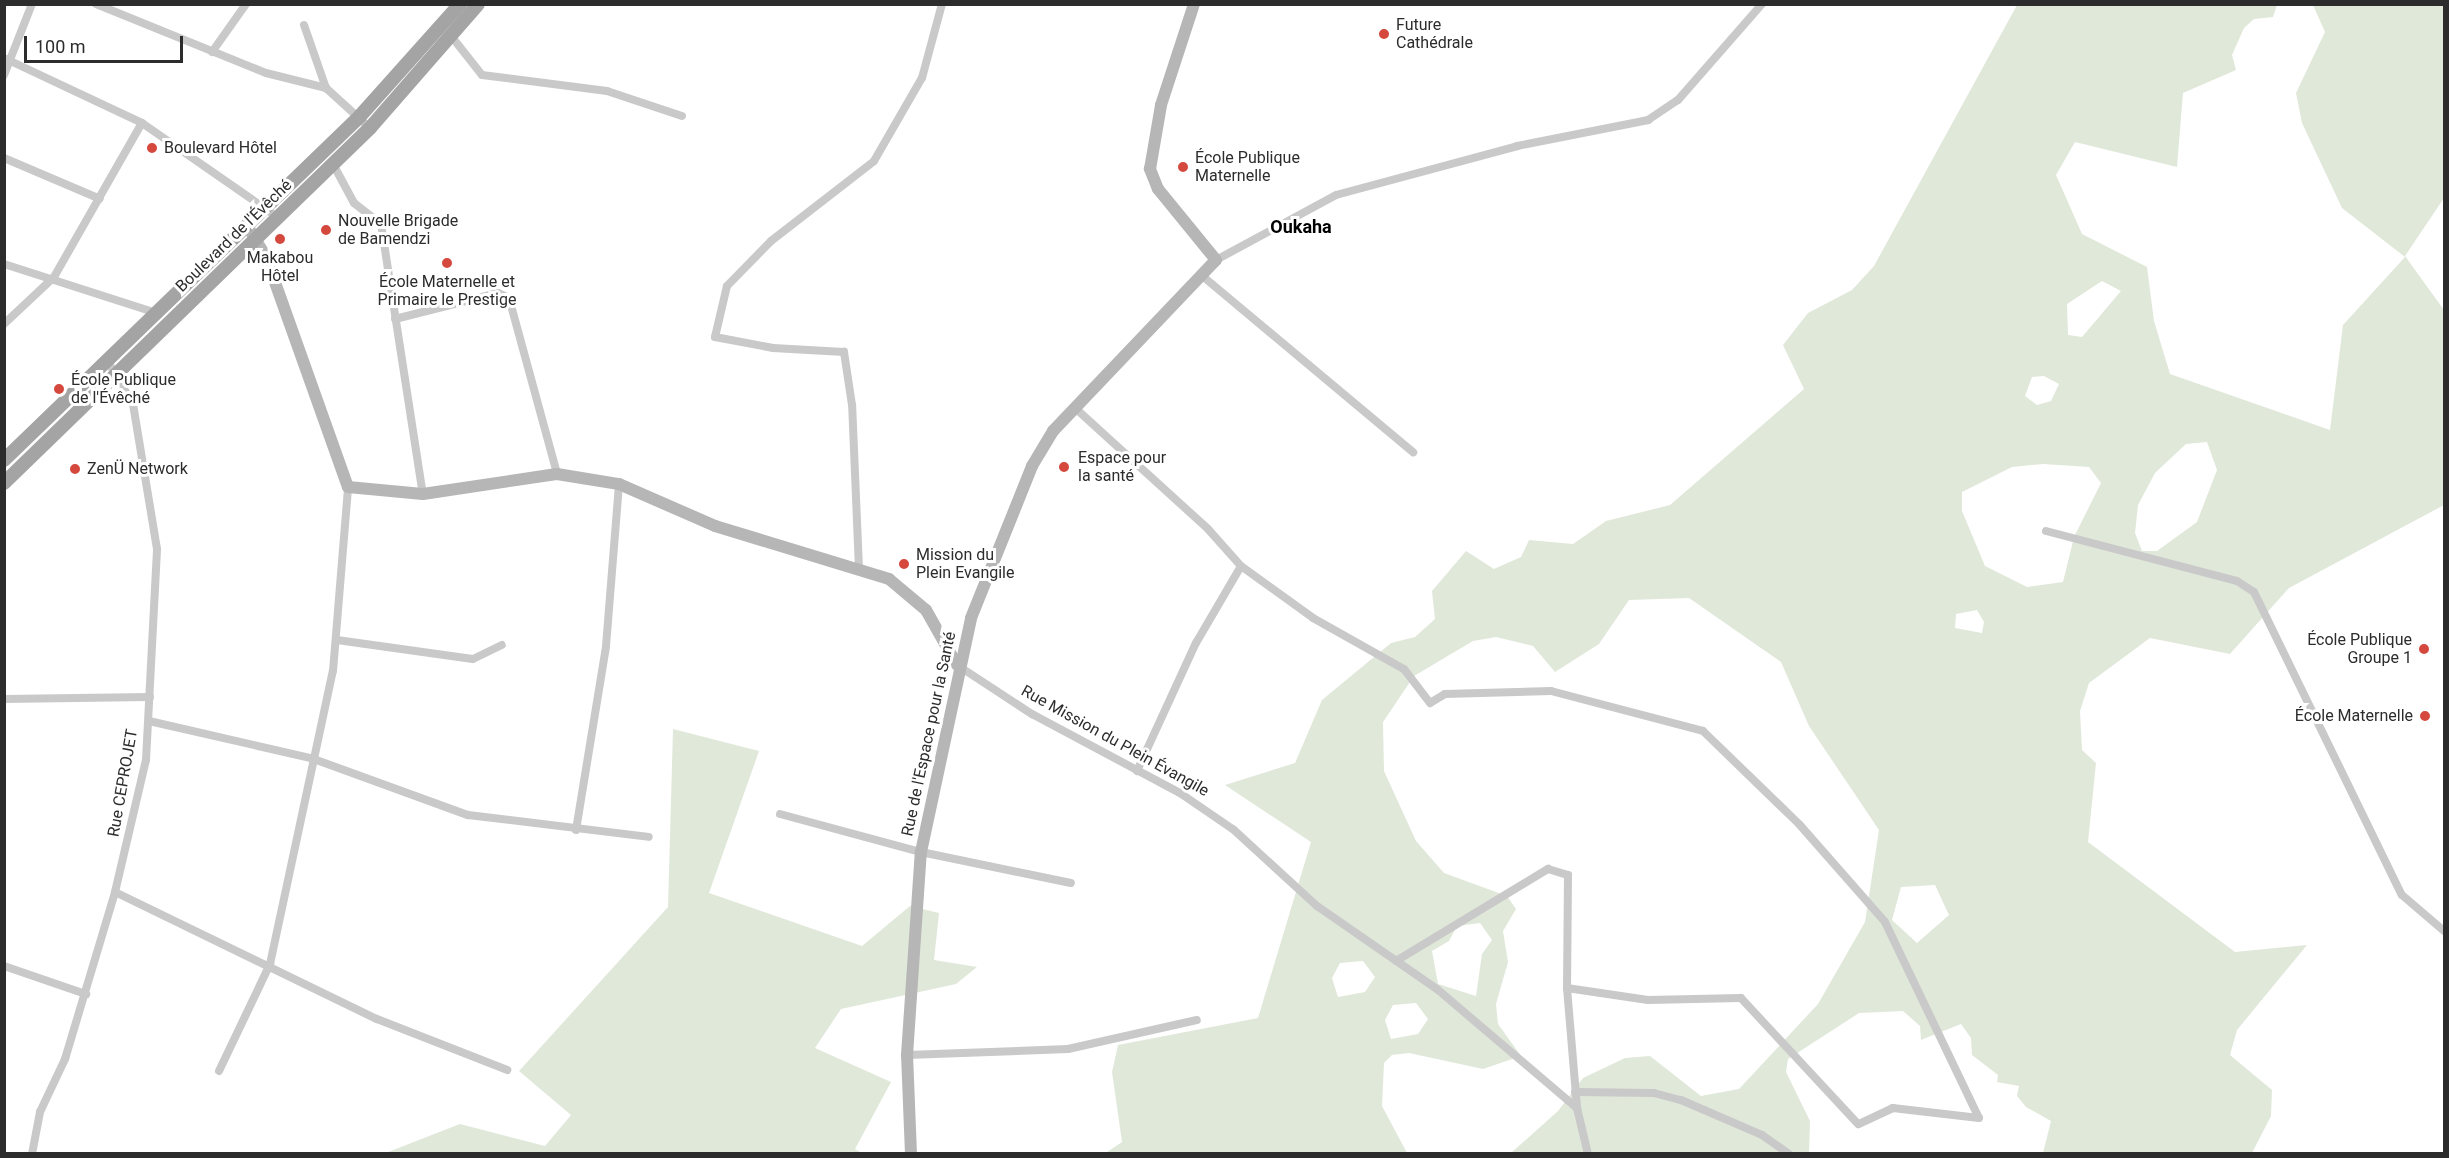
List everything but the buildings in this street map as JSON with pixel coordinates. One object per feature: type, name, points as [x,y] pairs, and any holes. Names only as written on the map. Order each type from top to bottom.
[{"type":"main road","name":"Boulevard de l'Évêché","points":[[4,483],[255,237],[270,211],[360,116],[460,4]]},
{"type":"main road","name":"Boulevard de l'Évêché","points":[[4,459],[157,313],[246,224],[270,211],[333,164],[370,128],[452,38],[478,4]]},
{"type":"street","points":[[4,75],[7,59],[32,4]]},
{"type":"street","points":[[96,4],[212,52],[326,88],[360,116],[370,128]]},
{"type":"street","points":[[212,52],[246,4]]},
{"type":"street","points":[[859,569],[851,394],[844,352],[773,348],[715,337],[726,286],[771,240],[874,161],[922,78],[942,4]]},
{"type":"street","points":[[1194,4],[1161,105],[1150,169],[1158,189],[1216,260],[1336,195],[1517,146],[1648,120],[1678,100],[1762,4]]},
{"type":"street","points":[[304,24],[326,88]]},
{"type":"street","points":[[452,38],[482,75],[607,91],[682,116]]},
{"type":"street","points":[[7,59],[142,123],[270,211]]},
{"type":"street","points":[[4,324],[54,277],[142,123]]},
{"type":"street","points":[[4,158],[100,199]]},
{"type":"street","points":[[333,164],[354,203],[381,224],[423,494]]},
{"type":"street","points":[[219,1071],[270,964],[337,640],[348,487],[255,237],[246,224]]},
{"type":"street","name":"Rue de l'Espace pour la Santé","points":[[911,1154],[907,1055],[921,852],[957,665],[994,552],[1032,466],[1074,407],[1216,260]]},
{"type":"street","points":[[4,264],[54,277],[157,313]]},
{"type":"street","points":[[1200,274],[1413,452]]},
{"type":"street","points":[[395,319],[498,293],[509,298],[557,474]]},
{"type":"street","points":[[107,360],[119,372]]},
{"type":"street","name":"Rue CEPROJET","points":[[32,1154],[39,1112],[65,1059],[115,892],[140,790],[149,721],[157,549],[145,452],[119,372]]},
{"type":"street","points":[[1074,407],[1208,529],[1241,566],[1313,618],[1404,669],[1430,703],[1445,693],[1551,691],[1703,731],[1799,824],[1885,922],[1979,1118],[1893,1108],[1858,1124],[1741,998],[1648,1000],[1567,988]]},
{"type":"street","name":"Rue Mission du Plein Évangile","points":[[348,487],[423,494],[557,474],[619,484],[715,526],[859,569],[914,596],[957,665],[1234,830],[1317,906],[1396,962],[1577,1108]]},
{"type":"street","points":[[576,830],[606,646],[619,484]]},
{"type":"street","points":[[2046,531],[2237,581],[2254,592],[2402,895],[2445,931]]},
{"type":"street","points":[[1137,771],[1196,643],[1241,566]]},
{"type":"street","points":[[337,640],[472,659],[502,645]]},
{"type":"street","points":[[4,699],[150,697]]},
{"type":"street","points":[[149,721],[311,758],[468,815],[576,830],[649,837]]},
{"type":"street","points":[[780,814],[921,852],[1071,883]]},
{"type":"street","points":[[1396,962],[1526,880],[1559,868],[1570,886],[1567,988],[1577,1108],[1588,1154]]},
{"type":"street","points":[[115,892],[270,964],[377,1019],[507,1070]]},
{"type":"street","points":[[4,966],[86,994]]},
{"type":"street","points":[[907,1055],[1068,1049],[1197,1020]]},
{"type":"street","points":[[1575,1092],[1654,1094],[1681,1100],[1762,1135],[1790,1154]]},
{"type":"shaded area","points":[[2017,5],[2277,5],[2273,17],[2254,19],[2244,28],[2232,55],[2236,70],[2183,93],[2177,167],[2075,142],[2056,175],[2082,234],[2147,267],[2154,321],[2170,374],[2330,430],[2343,325],[2405,257],[2342,208],[2302,123],[2296,93],[2325,32],[2313,5],[2444,5],[2444,198],[2405,256],[2444,310],[2444,505],[2289,588],[2230,654],[2150,638],[2089,683],[2080,711],[2082,750],[2096,763],[2088,842],[2235,952],[2307,945],[2237,1030],[2230,1055],[2272,1090],[2271,1116],[2252,1153],[2043,1153],[2051,1121],[2026,1107],[2017,1096],[2019,1086],[1997,1082],[1998,1075],[1972,1055],[1971,1038],[1961,1024],[1921,1040],[1920,1026],[1903,1011],[1859,1013],[1788,1059],[1786,1072],[1810,1121],[1809,1153],[1511,1153],[1558,1111],[1583,1078],[1625,1058],[1650,1056],[1701,1096],[1739,1089],[1818,1004],[1865,922],[1879,830],[1809,726],[1781,662],[1689,598],[1629,600],[1599,644],[1555,672],[1533,646],[1496,637],[1473,641],[1414,676],[1383,722],[1384,771],[1416,841],[1444,873],[1507,896],[1516,909],[1503,931],[1508,962],[1496,1004],[1498,1024],[1521,1056],[1483,1069],[1409,1053],[1392,1055],[1384,1063],[1382,1106],[1407,1153],[1104,1154],[1122,1142],[1112,1072],[1118,1045],[1258,1018],[1311,842],[1225,785],[1295,763],[1322,700],[1391,643],[1415,637],[1435,619],[1432,591],[1466,551],[1494,569],[1521,557],[1529,540],[1573,544],[1606,521],[1670,505],[1804,389],[1783,345],[1808,313],[1852,290],[1874,266]],"holes":[[[2102,281],[2121,291],[2082,337],[2068,335],[2067,304]],[[2044,376],[2059,384],[2051,401],[2037,405],[2025,396],[2032,377]],[[2207,442],[2217,470],[2197,522],[2157,551],[2142,551],[2135,533],[2138,505],[2155,473],[2186,444]],[[2043,464],[2089,467],[2101,483],[2074,537],[2063,582],[2027,587],[1985,566],[1962,511],[1962,492],[2012,467]],[[1977,610],[1984,622],[1982,633],[1955,628],[1956,614]],[[1935,885],[1949,915],[1917,943],[1892,920],[1901,887]],[[1480,923],[1492,940],[1482,954],[1476,996],[1438,984],[1432,951],[1449,941],[1457,926]],[[1363,961],[1375,977],[1365,992],[1338,997],[1332,978],[1340,963]],[[1416,1003],[1428,1019],[1418,1034],[1391,1039],[1385,1020],[1393,1005]]]},
{"type":"shaded area","points":[[673,729],[759,751],[709,893],[862,946],[910,906],[939,913],[934,960],[977,967],[956,984],[841,1009],[815,1048],[891,1082],[855,1149],[862,1153],[383,1154],[460,1124],[545,1146],[571,1115],[519,1071],[668,907]]},
{"type":"place","name":"Future Cathédrale","points":[[1384,34]]},
{"type":"place","name":"Boulevard Hôtel","points":[[152,148]]},
{"type":"place","name":"École Publique Maternelle","points":[[1183,167]]},
{"type":"place","name":"Nouvelle Brigade de Bamendzi","points":[[326,230]]},
{"type":"place","name":"Makabou Hôtel","points":[[280,239]]},
{"type":"place","name":"École Maternelle et Primaire le Prestige","points":[[447,263]]},
{"type":"place","name":"École Publique de l'Évêché","points":[[59,389]]},
{"type":"place","name":"Espace pour la santé","points":[[1064,467]]},
{"type":"place","name":"ZenÜ Network","points":[[75,469]]},
{"type":"place","name":"Mission du Plein Evangile","points":[[904,564]]},
{"type":"place","name":"École Publique Groupe 1","points":[[2424,649]]},
{"type":"place","name":"École Maternelle","points":[[2425,716]]},
{"type":"district","name":"Oukaha","points":[[1301,227]]}]
